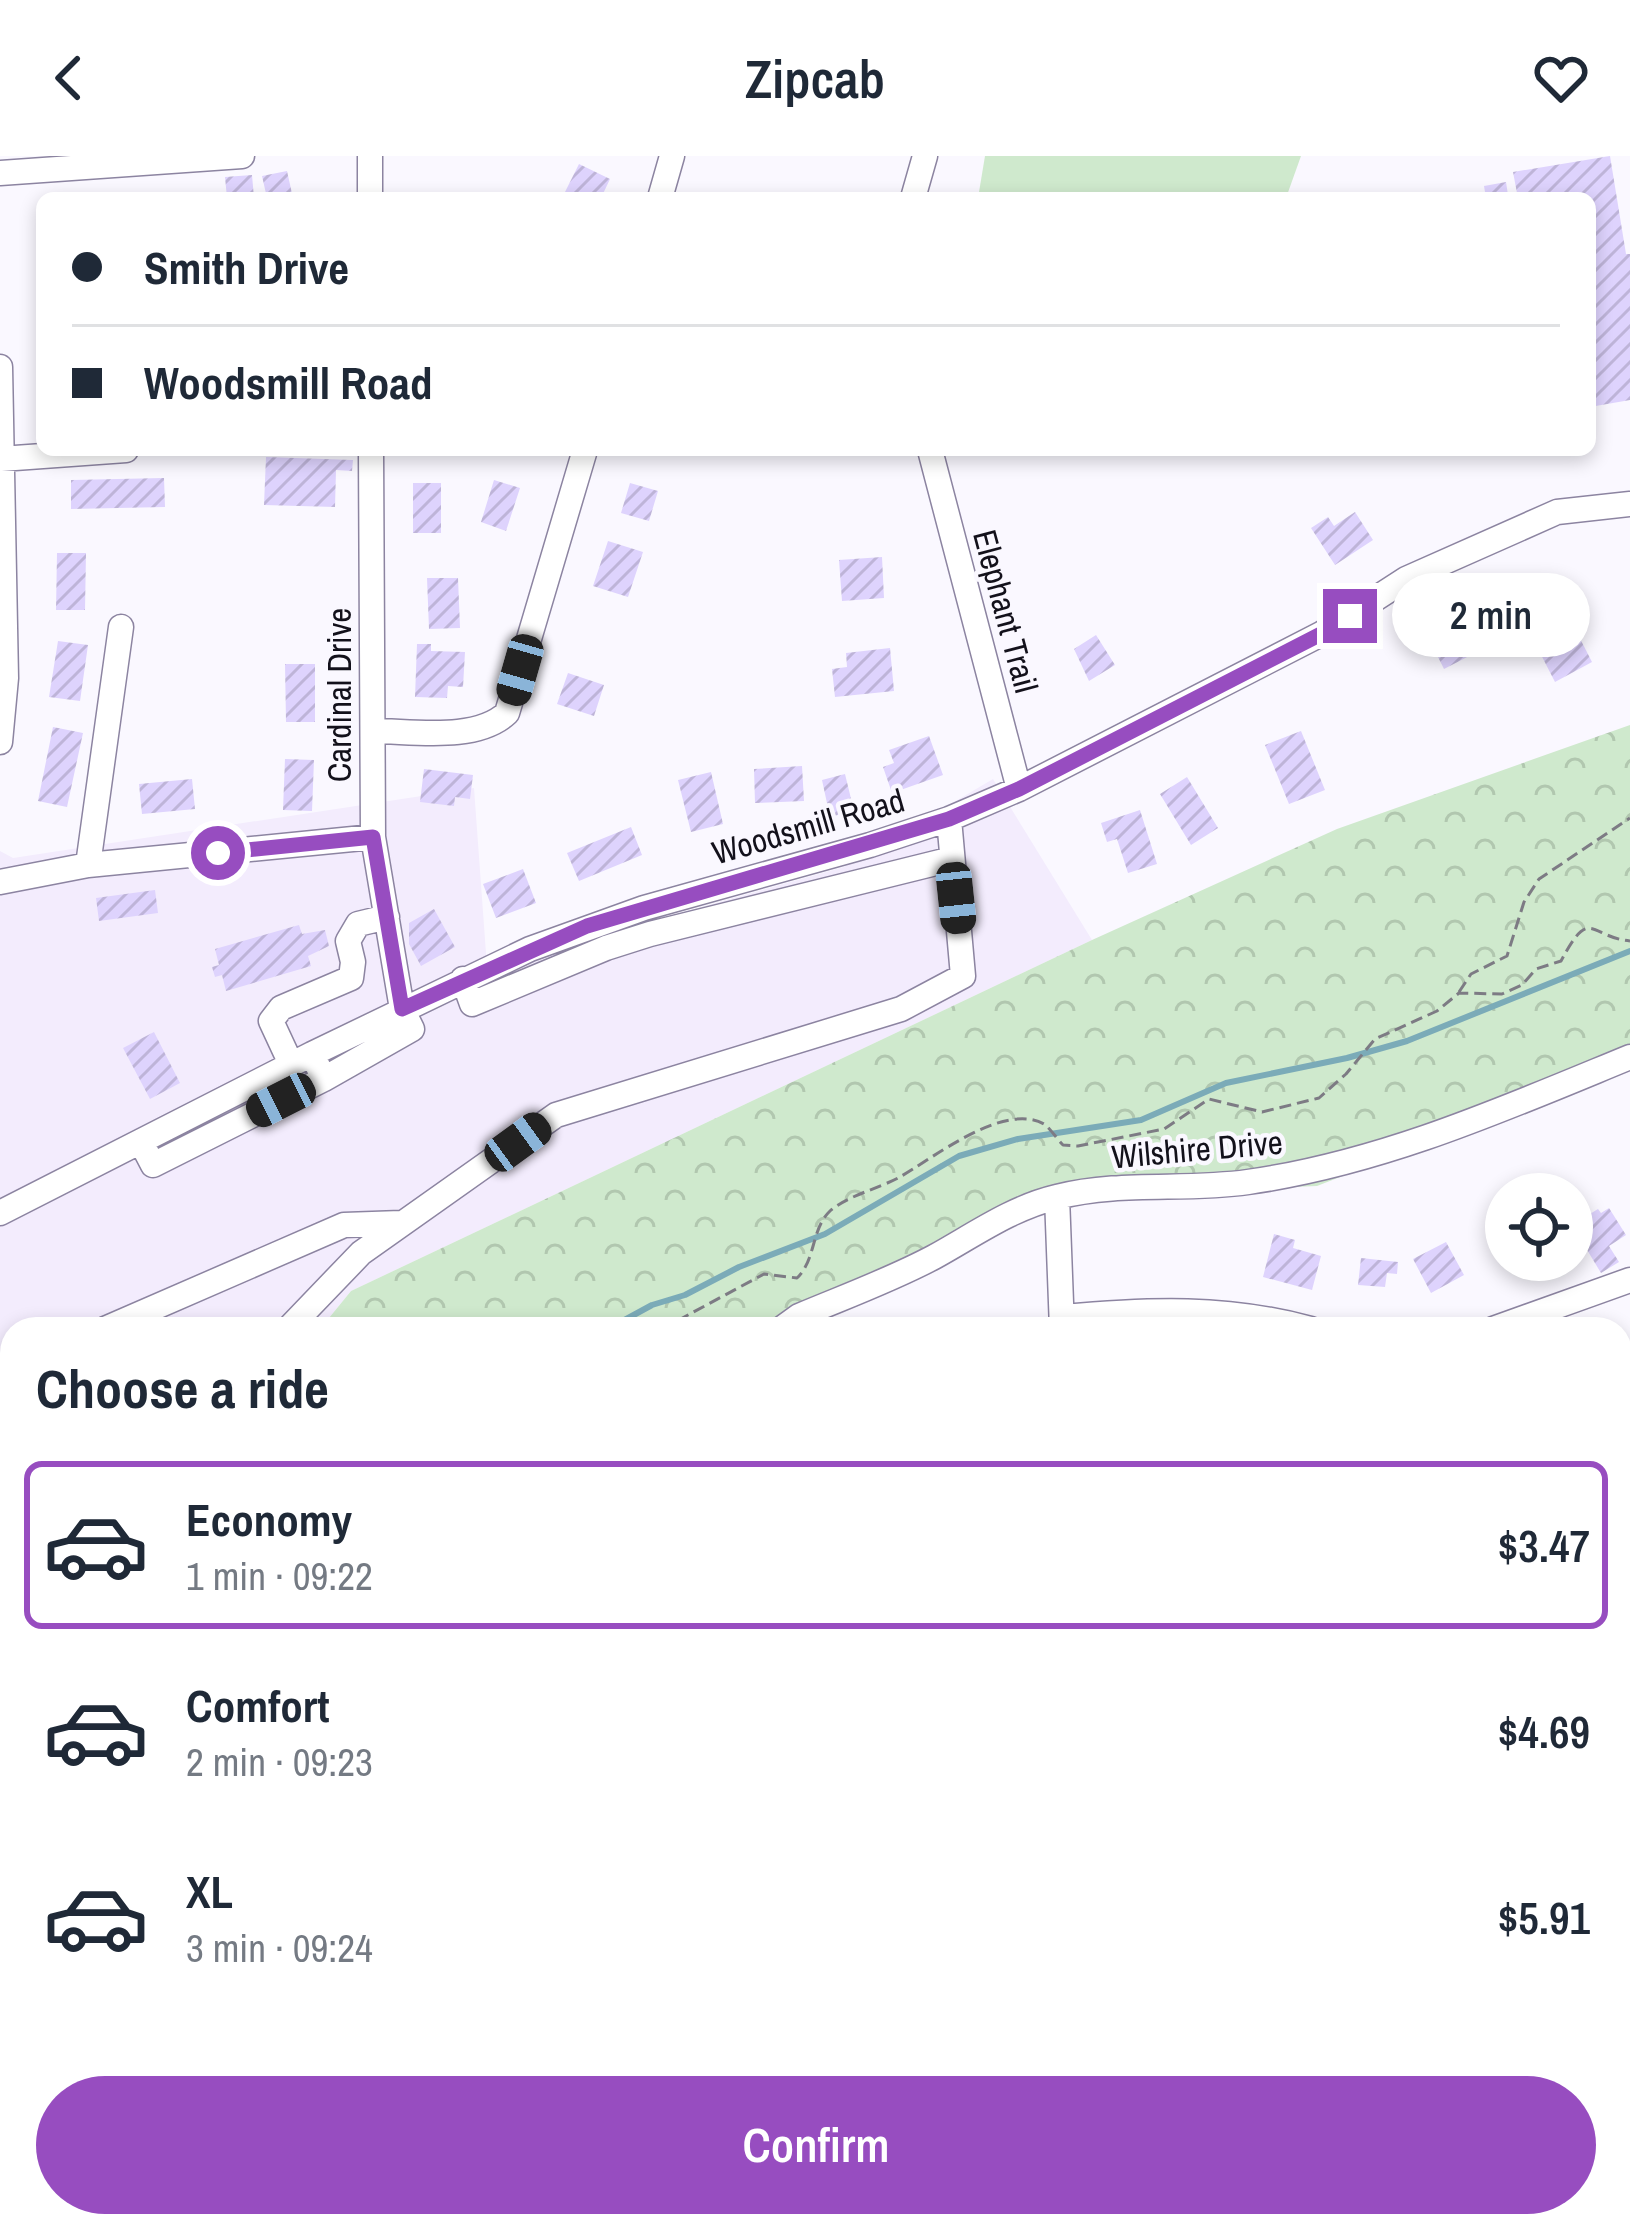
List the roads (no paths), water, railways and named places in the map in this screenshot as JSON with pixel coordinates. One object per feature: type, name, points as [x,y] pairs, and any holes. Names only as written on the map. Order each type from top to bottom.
[{"type":"street","points":[[0,173],[242,156]]},
{"type":"street","points":[[370,156],[370,192]]},
{"type":"street","points":[[662,192],[672,156]]},
{"type":"street","points":[[915,192],[926,156]]},
{"type":"street","points":[[0,367],[6,678],[0,742]]},
{"type":"street","points":[[1,458],[36,456]]},
{"type":"street","name":"Cardinal Drive","points":[[371,456],[373,837],[402,1009]]},
{"type":"street","points":[[373,731],[469,730],[494,726],[507,713],[583,456]]},
{"type":"street","name":"Elephant Trail","points":[[932,456],[1019,789]]},
{"type":"street","name":"Woodsmill Road","points":[[0,1213],[463,979],[587,926],[949,819],[1019,789],[1321,634],[1406,579],[1534,520],[1592,506],[1630,503]]},
{"type":"street","points":[[88,865],[121,627]]},
{"type":"street","points":[[300,1317],[361,1253],[556,1114],[901,1009],[963,976],[949,819]]},
{"type":"street","points":[[0,882],[88,865],[373,837]]},
{"type":"street","points":[[463,979],[472,1004],[650,934],[952,859]]},
{"type":"street","points":[[644,908],[650,934]]},
{"type":"street","points":[[324,1079],[271,1021],[281,1009],[351,978],[348,941],[358,924],[387,917]]},
{"type":"street","points":[[140,1142],[153,1165],[324,1079],[412,1029],[402,1009]]},
{"type":"street","name":"Wilshire Drive","points":[[798,1317],[931,1258],[998,1218],[1057,1197],[1150,1185],[1243,1183],[1335,1166],[1478,1120],[1630,1057]]},
{"type":"street","points":[[1057,1197],[1062,1317]]},
{"type":"street","points":[[133,1317],[344,1225],[403,1223]]},
{"type":"street","points":[[1527,1317],[1630,1280]]},
{"type":"street","points":[[1094,1317],[1126,1311],[1226,1311],[1254,1317]]},
{"type":"waterway","points":[[630,1317],[825,1234],[959,1156],[1018,1139],[1141,1120],[1226,1083],[1407,1041],[1630,951]]}]
